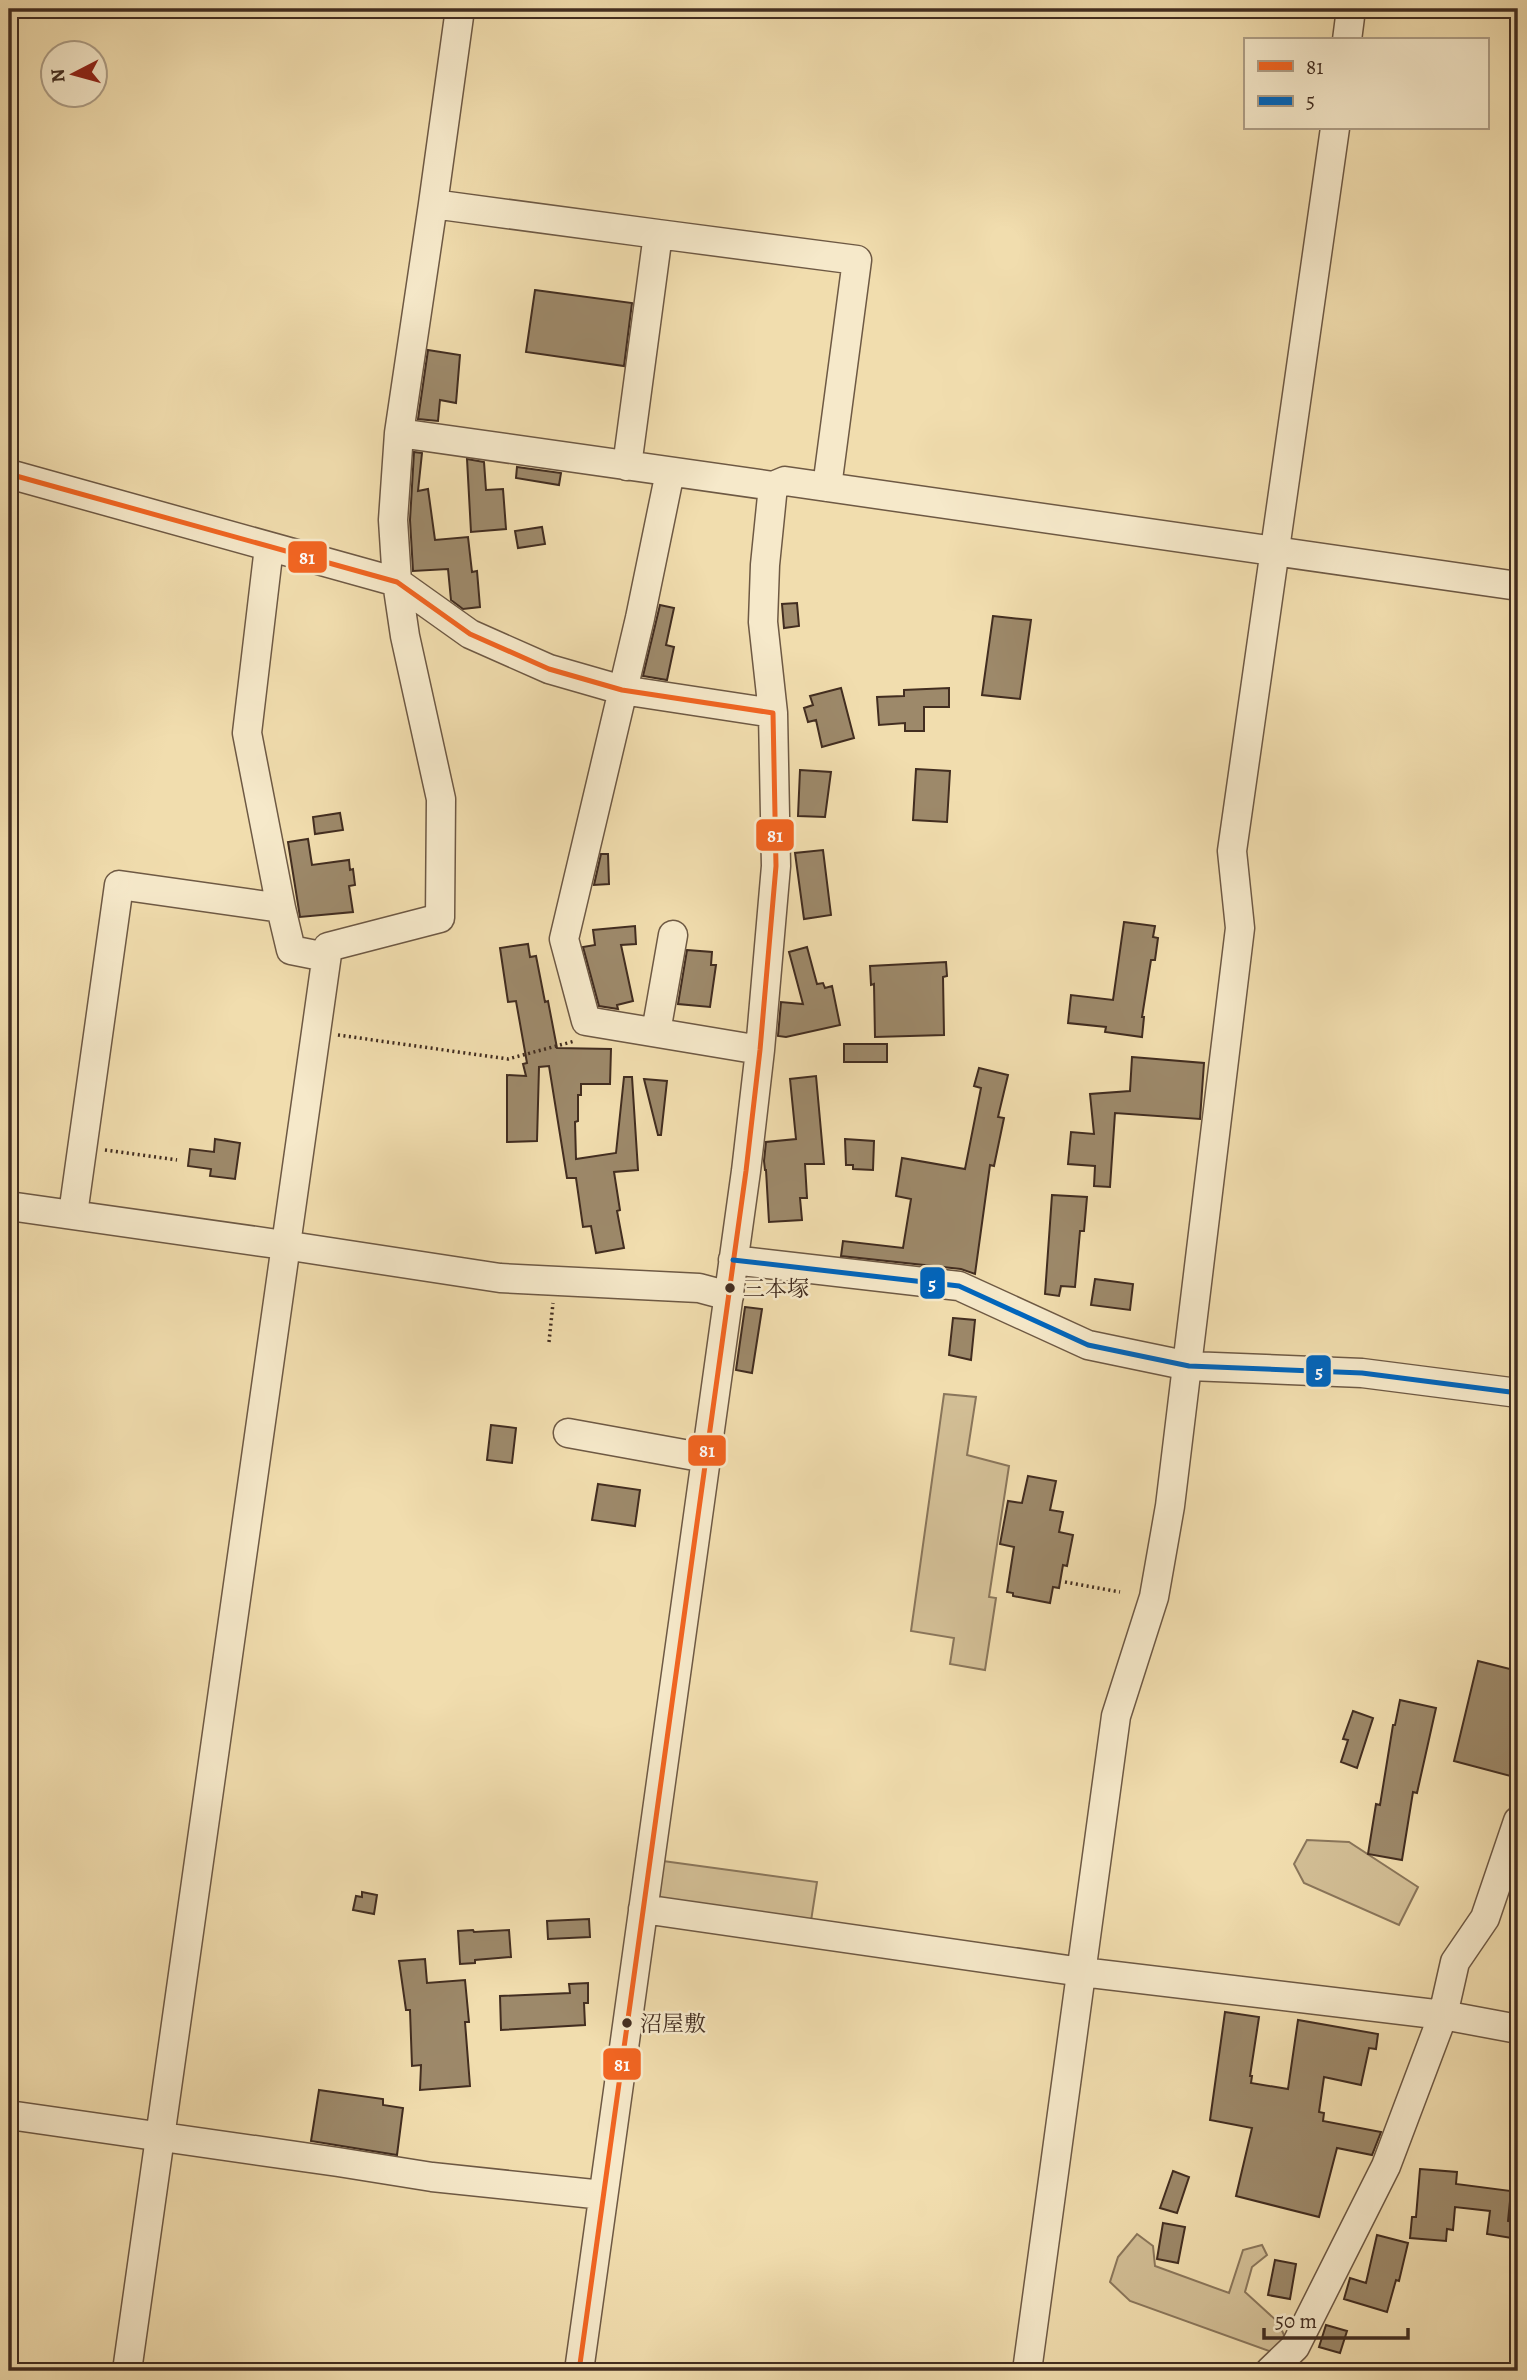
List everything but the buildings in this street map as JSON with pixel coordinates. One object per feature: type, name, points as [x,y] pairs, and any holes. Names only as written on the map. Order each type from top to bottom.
[{"type":"street","points":[[127,2371],[328,947],[440,918],[441,799],[405,636],[397,582],[393,520],[400,433],[460,9]]},
{"type":"street","points":[[1347,38],[1351,9]]},
{"type":"street","points":[[1027,2371],[1116,1716],[1154,1597],[1170,1506],[1240,928],[1232,851],[1335,130]]},
{"type":"street","points":[[433,204],[857,260],[827,487]]},
{"type":"street","points":[[627,466],[658,234]]},
{"type":"street","points":[[400,433],[773,486],[785,481],[1518,586]]},
{"type":"street","points":[[670,472],[564,939],[586,1021],[760,1050]]},
{"type":"street","points":[[9,474],[397,582],[470,634],[549,669],[622,690],[773,713]]},
{"type":"street","points":[[580,2371],[729,1296],[760,1050],[776,866],[773,713],[763,622],[765,565],[773,486]]},
{"type":"street","points":[[269,547],[247,733],[290,950],[326,957]]},
{"type":"street","points":[[73,1214],[119,885],[281,908]]},
{"type":"street","points":[[656,1032],[673,935]]},
{"type":"street","points":[[9,1206],[500,1278],[699,1288],[729,1296]]},
{"type":"street","points":[[733,1260],[959,1286],[1088,1345],[1189,1366],[1362,1373],[1518,1393]]},
{"type":"street","points":[[568,1433],[706,1458]]},
{"type":"street","points":[[1270,2371],[1295,2347],[1386,2166],[1443,2015],[1455,1962],[1485,1918],[1518,1821]]},
{"type":"street","points":[[643,1909],[1082,1972],[1443,2015],[1518,2029]]},
{"type":"street","points":[[9,2115],[432,2177],[603,2195]]},
{"type":"path","points":[[315,1032],[508,1059],[579,1040],[593,1022]]},
{"type":"path","points":[[82,1147],[177,1160]]},
{"type":"path","points":[[549,1342],[556,1280]]},
{"type":"path","points":[[1065,1582],[1120,1592]]},
{"type":"shaded area","points":[[944,1394],[976,1397],[967,1455],[1009,1466],[989,1597],[996,1598],[985,1670],[950,1664],[954,1638],[911,1631]]},
{"type":"shaded area","points":[[1307,1840],[1349,1842],[1418,1887],[1399,1925],[1304,1883],[1294,1864]]},
{"type":"shaded area","points":[[663,1861],[817,1882],[811,1921],[663,1901],[659,1895]]},
{"type":"shaded area","points":[[1137,2234],[1153,2246],[1155,2266],[1229,2293],[1243,2250],[1262,2245],[1267,2255],[1252,2267],[1245,2292],[1278,2322],[1284,2335],[1280,2349],[1269,2351],[1130,2301],[1110,2282],[1118,2257]]},
{"type":"transit line","name":"81","points":[[9,474],[397,582],[470,634],[549,669],[622,690],[773,713],[776,866],[746,1171],[579,2371]]},
{"type":"transit line","name":"5","points":[[733,1260],[959,1286],[1088,1345],[1189,1366],[1362,1373],[1518,1393]]},
{"type":"place","name":"三本塚","points":[[730,1288]]},
{"type":"place","name":"沼屋敷","points":[[627,2023]]}]
